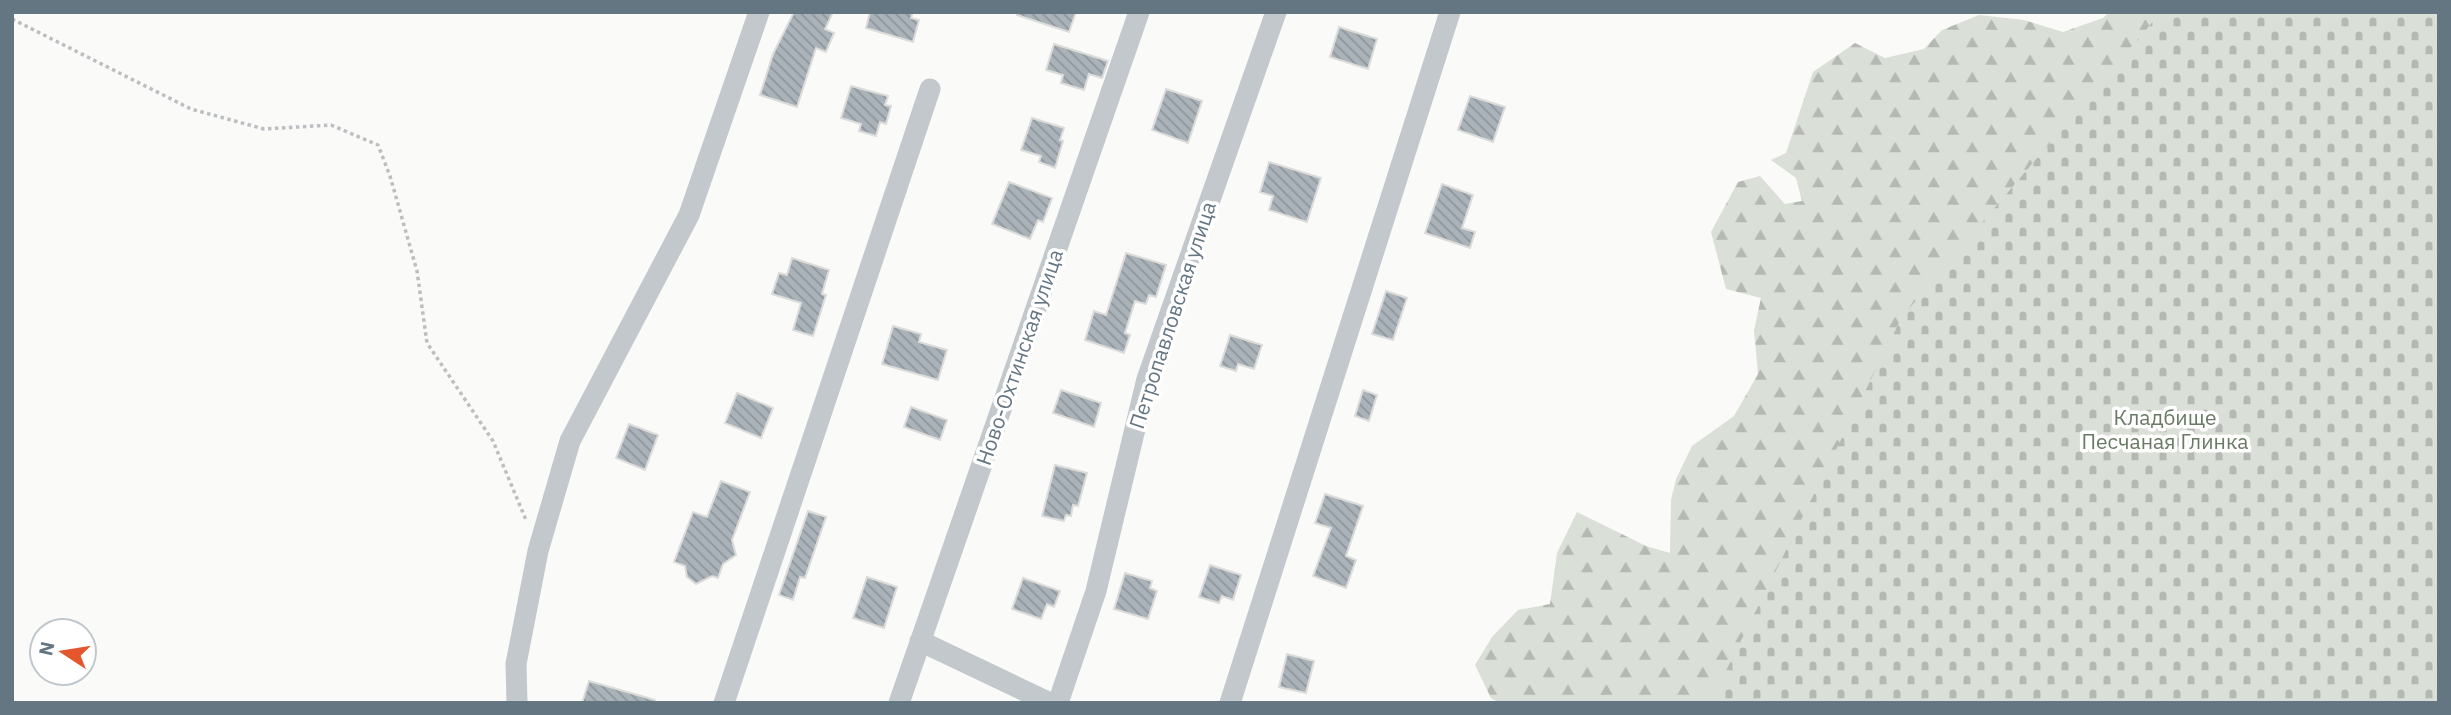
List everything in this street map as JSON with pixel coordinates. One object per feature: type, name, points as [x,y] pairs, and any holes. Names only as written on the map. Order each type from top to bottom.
[{"type":"street","points":[[517,703],[516,664],[538,551],[570,441],[689,215],[759,12]]},
{"type":"street","name":"Ново-Охтинская улица","points":[[899,703],[1139,12]]},
{"type":"street","name":"Петропавловская улица","points":[[1058,703],[1096,591],[1147,379],[1276,12]]},
{"type":"street","points":[[1230,703],[1450,12]]},
{"type":"street","points":[[724,703],[930,89]]},
{"type":"street","points":[[920,641],[1051,703]]},
{"type":"path","points":[[12,19],[191,109],[264,129],[331,125],[378,145],[390,176],[417,271],[427,343],[493,441],[538,551]]},
{"type":"green space","name":"Кладбище Песчаная Глинка","points":[[2109,12],[2439,12],[2439,703],[1499,703],[1491,698],[1475,665],[1492,637],[1518,610],[1550,604],[1557,553],[1577,512],[1646,546],[1670,553],[1671,500],[1676,479],[1692,446],[1734,416],[1758,374],[1754,330],[1761,298],[1726,289],[1711,232],[1738,182],[1760,176],[1785,204],[1802,201],[1796,178],[1771,160],[1786,153],[1813,72],[1855,43],[1885,58],[1924,49],[1942,30],[1979,15],[2024,20],[2063,32],[2103,18]]},
{"type":"green space","name":"Кладбище Песчаная Глинка","points":[[2161,12],[2439,12],[2439,703],[1710,703],[1902,317]]},
{"type":"building","points":[[794,12],[833,12],[825,29],[834,33],[826,52],[816,48],[797,107],[760,95],[773,54]]},
{"type":"building","points":[[870,12],[913,12],[911,18],[919,20],[913,42],[866,28]]},
{"type":"building","points":[[1017,12],[1076,12],[1069,32],[1017,15]]},
{"type":"building","points":[[1339,27],[1377,39],[1368,69],[1330,57]]},
{"type":"building","points":[[1054,44],[1108,61],[1102,78],[1089,74],[1084,90],[1061,83],[1063,75],[1046,70]]},
{"type":"building","points":[[851,86],[888,96],[885,105],[891,106],[886,124],[880,122],[876,136],[859,131],[861,124],[841,118]]},
{"type":"building","points":[[1166,89],[1202,101],[1188,143],[1152,130]]},
{"type":"building","points":[[1470,96],[1505,107],[1493,142],[1458,130]]},
{"type":"building","points":[[1032,118],[1064,128],[1055,168],[1039,162],[1041,156],[1021,150]]},
{"type":"building","points":[[1269,162],[1321,178],[1307,222],[1269,210],[1273,196],[1260,192]]},
{"type":"building","points":[[1009,182],[1052,198],[1043,222],[1038,220],[1030,239],[992,224]]},
{"type":"building","points":[[1442,184],[1473,195],[1462,228],[1475,232],[1470,248],[1425,233]]},
{"type":"building","points":[[1126,253],[1166,265],[1156,297],[1149,295],[1146,304],[1135,301],[1125,333],[1130,335],[1124,353],[1085,340],[1094,311],[1106,315]]},
{"type":"building","points":[[792,258],[829,270],[822,294],[826,295],[813,336],[793,330],[801,303],[772,294],[779,273],[787,275]]},
{"type":"building","points":[[1386,291],[1407,298],[1393,340],[1372,334]]},
{"type":"building","points":[[893,326],[921,334],[919,342],[947,350],[938,380],[882,364]]},
{"type":"building","points":[[1230,335],[1262,345],[1254,369],[1238,364],[1236,371],[1220,366]]},
{"type":"building","points":[[1061,390],[1101,403],[1094,427],[1053,413]]},
{"type":"building","points":[[1363,390],[1377,395],[1369,421],[1355,416]]},
{"type":"building","points":[[737,393],[773,408],[761,438],[725,423]]},
{"type":"building","points":[[911,407],[947,420],[940,440],[904,427]]},
{"type":"building","points":[[629,424],[658,435],[645,470],[616,458]]},
{"type":"building","points":[[1055,465],[1087,473],[1078,506],[1073,505],[1071,516],[1066,515],[1064,521],[1042,516]]},
{"type":"building","points":[[721,481],[750,492],[732,540],[736,555],[723,564],[718,578],[712,576],[696,584],[687,577],[685,566],[674,562],[693,512],[707,517]]},
{"type":"building","points":[[1325,494],[1363,506],[1346,556],[1356,560],[1346,588],[1313,576],[1331,528],[1315,523]]},
{"type":"building","points":[[808,511],[826,517],[805,578],[800,577],[793,600],[779,595]]},
{"type":"building","points":[[1210,565],[1241,575],[1233,600],[1222,596],[1219,603],[1199,597]]},
{"type":"building","points":[[1125,573],[1152,581],[1150,588],[1157,591],[1148,619],[1114,609]]},
{"type":"building","points":[[867,577],[897,587],[884,628],[853,618]]},
{"type":"building","points":[[1023,578],[1060,591],[1054,607],[1047,604],[1041,619],[1012,609]]},
{"type":"building","points":[[1287,654],[1314,661],[1306,693],[1279,687]]},
{"type":"building","points":[[589,681],[655,700],[654,703],[582,703]]}]
